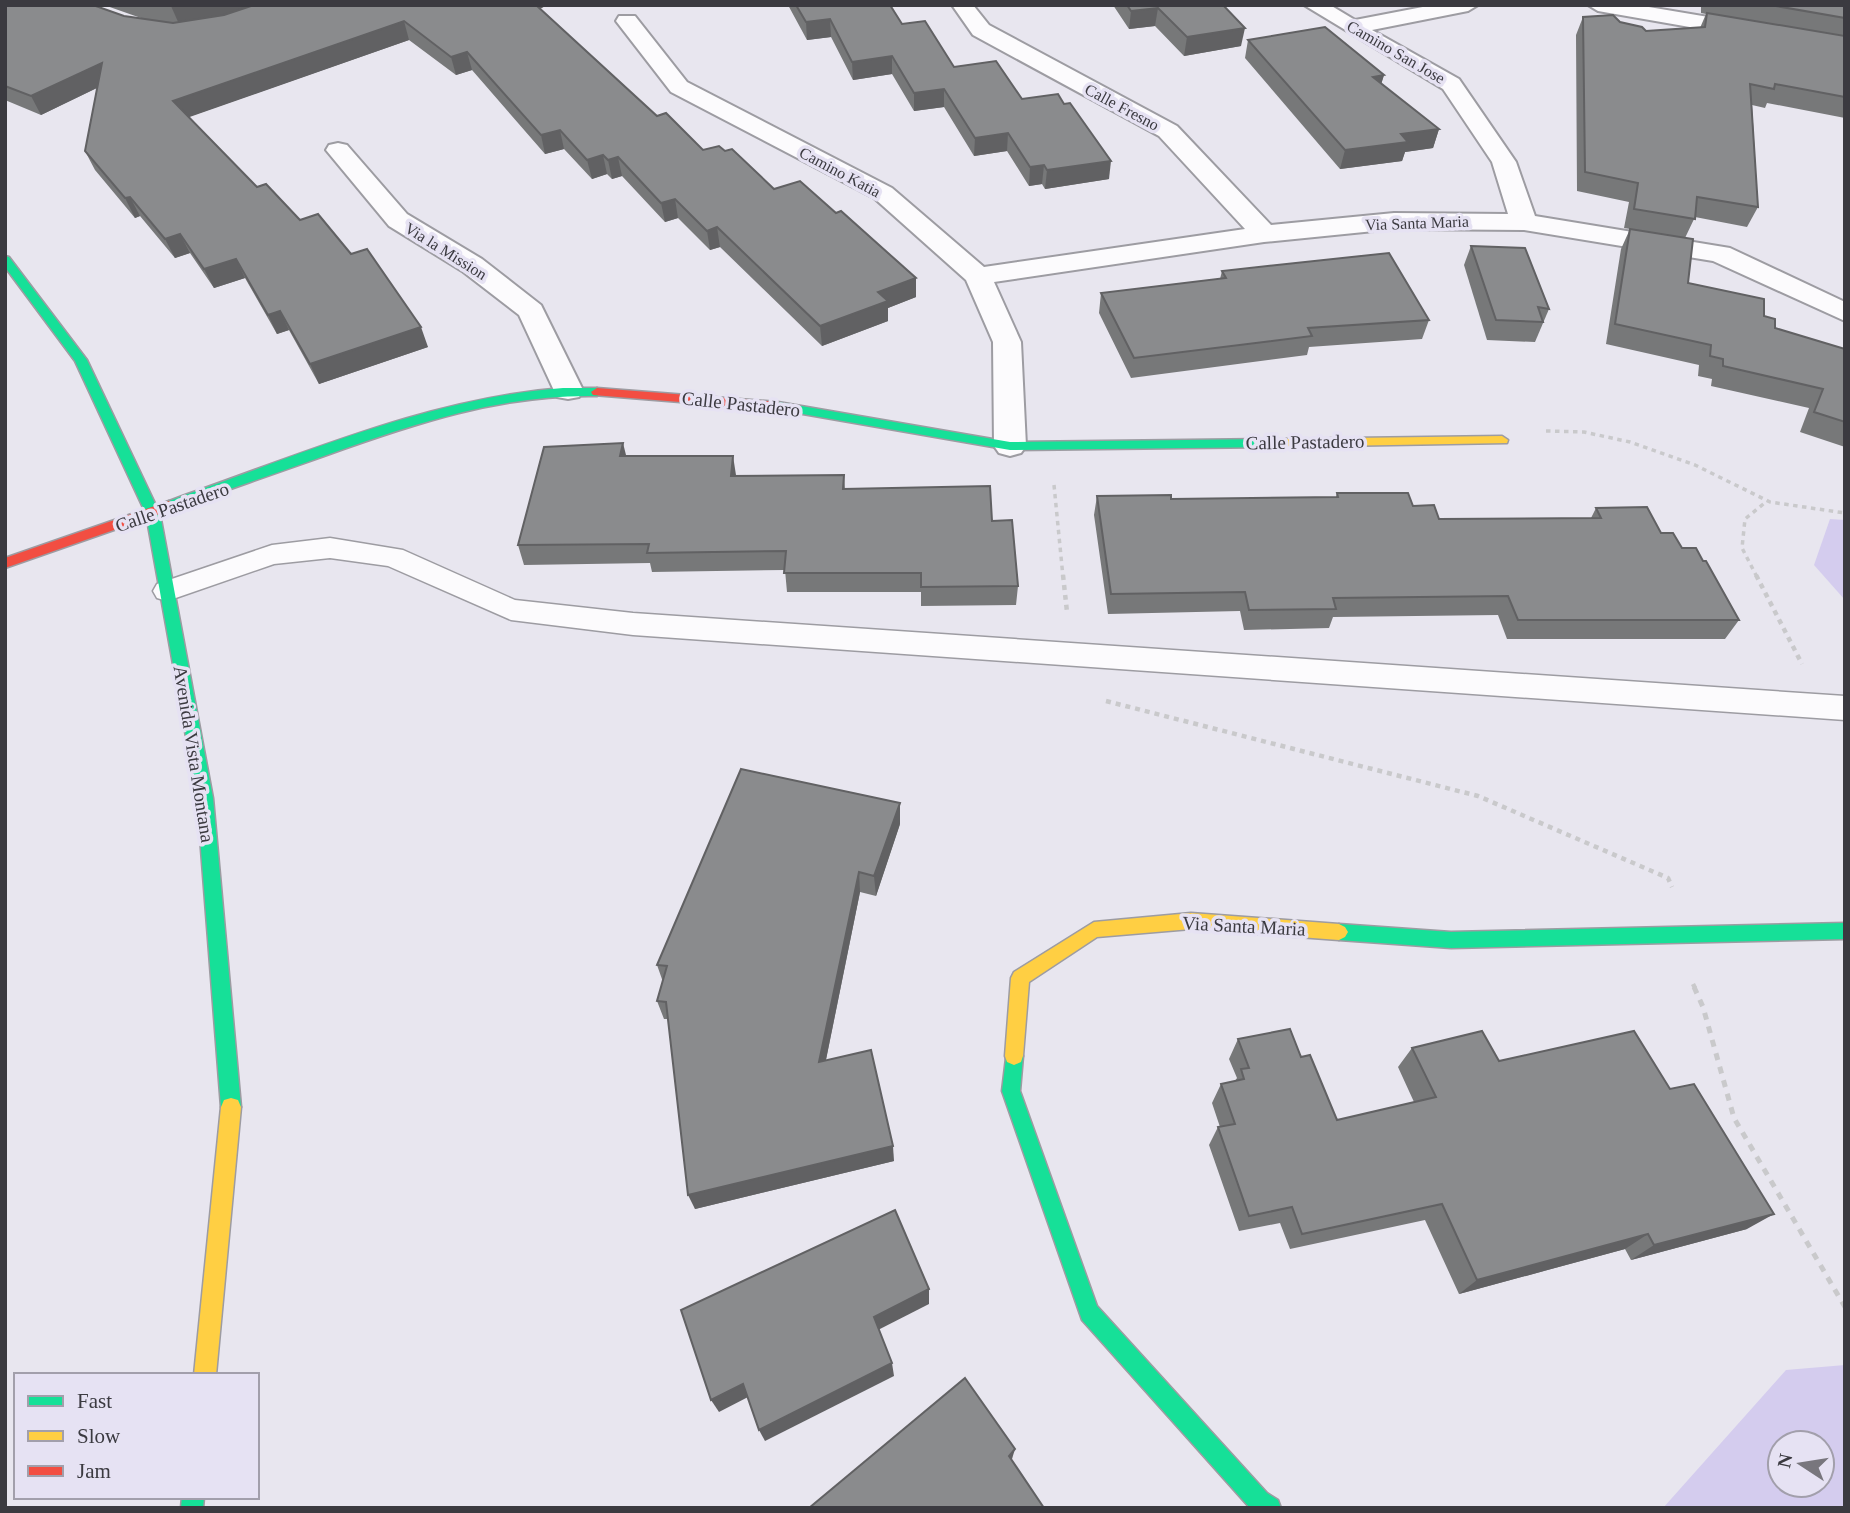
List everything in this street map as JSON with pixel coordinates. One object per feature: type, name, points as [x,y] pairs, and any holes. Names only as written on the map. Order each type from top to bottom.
[{"type":"street","name":"Calle Fresno","points":[[962,5],[981,30],[1167,131],[1264,234]]},
{"type":"street","name":"Camino San Jose","points":[[1314,5],[1451,84],[1504,162],[1524,222]]},
{"type":"street","points":[[1352,27],[1468,5]]},
{"type":"street","points":[[1598,5],[1845,47]]},
{"type":"street","name":"Camino Katia","points":[[627,21],[679,87],[883,194],[978,276],[1007,342],[1010,446]]},
{"type":"street","name":"Via la Mission","points":[[338,150],[398,220],[472,265],[531,311],[568,390]]},
{"type":"street","name":"Via Santa Maria","points":[[978,276],[1264,234],[1394,221],[1524,222],[1720,254],[1845,313]]},
{"type":"street","name":"Avenida Vista Montana","points":[[5,259],[81,360],[153,513],[205,798],[231,1108],[205,1373]]},
{"type":"street","name":"Calle Pastadero","points":[[5,563],[389,429],[474,403],[568,390],[758,402],[1010,446],[1502,440]]},
{"type":"street","name":"Via Santa Maria","points":[[1270,1508],[1259,1501],[1089,1313],[1011,1091],[1020,978],[1094,930],[1191,921],[1451,940],[1845,931]]},
{"type":"lane","points":[[167,591],[272,555],[330,548],[393,557],[511,610],[633,624],[1832,708]]},
{"type":"path","points":[[1502,440],[1560,429],[1612,437],[1711,472],[1767,501],[1794,508],[1845,513]]},
{"type":"path","points":[[1049,445],[1069,630],[1066,653]]},
{"type":"path","points":[[1767,501],[1745,519],[1742,548],[1832,708]]},
{"type":"path","points":[[1095,695],[1108,701],[1478,796],[1668,878],[1696,934]]},
{"type":"path","points":[[1671,935],[1703,1007],[1734,1118],[1845,1307]]},
{"type":"shaded area","points":[[1830,519],[1845,520],[1845,600],[1814,565]]},
{"type":"shaded area","points":[[1845,1365],[1845,1508],[1663,1508],[1786,1370]]},
{"type":"building","points":[[5,5],[93,5],[124,16],[173,23],[224,15],[254,5],[536,5],[657,116],[666,113],[703,150],[719,146],[725,151],[732,149],[774,189],[800,181],[836,213],[841,211],[916,278],[878,292],[888,301],[820,326],[717,227],[707,231],[675,199],[661,203],[618,157],[608,160],[603,155],[587,160],[560,130],[541,135],[467,52],[451,57],[404,21],[173,101],[257,187],[266,184],[300,220],[318,214],[351,254],[367,249],[421,327],[310,364],[280,311],[268,315],[236,259],[204,269],[180,234],[165,239],[130,197],[125,198],[85,151],[102,63],[31,96],[5,86]]},
{"type":"building","points":[[796,5],[890,5],[902,24],[925,21],[954,67],[996,61],[1022,99],[1058,94],[1064,104],[1070,103],[1111,161],[1047,170],[1044,165],[1030,167],[1008,133],[975,138],[944,89],[914,93],[892,56],[852,62],[830,19],[806,22]]},
{"type":"building","points":[[1127,5],[1223,5],[1245,28],[1187,37],[1158,8],[1131,11]]},
{"type":"building","points":[[1770,5],[1845,5],[1845,18]]},
{"type":"building","points":[[1707,13],[1845,36],[1845,97],[1775,84],[1774,89],[1750,84],[1758,207],[1697,197],[1695,219],[1634,209],[1638,183],[1585,172],[1583,17],[1613,15],[1620,22],[1642,27],[1646,31],[1705,27]]},
{"type":"building","points":[[1325,27],[1384,75],[1373,77],[1439,129],[1401,134],[1408,142],[1345,150],[1248,40]]},
{"type":"building","points":[[1630,229],[1693,239],[1688,283],[1764,299],[1764,316],[1775,319],[1775,328],[1845,349],[1845,422],[1814,412],[1823,389],[1723,366],[1723,359],[1710,356],[1711,345],[1615,324]]},
{"type":"building","points":[[1471,246],[1525,248],[1549,309],[1538,307],[1543,322],[1496,320]]},
{"type":"building","points":[[1389,253],[1429,320],[1308,328],[1312,336],[1134,358],[1101,293],[1226,278],[1222,271]]},
{"type":"building","points":[[623,443],[620,456],[733,456],[731,476],[844,475],[843,489],[990,486],[992,521],[1012,520],[1018,586],[921,587],[921,573],[784,573],[786,551],[647,553],[649,544],[518,545],[544,447]]},
{"type":"building","points":[[1337,493],[1408,493],[1413,506],[1434,505],[1439,519],[1601,518],[1596,508],[1647,507],[1661,533],[1673,533],[1682,548],[1696,548],[1739,620],[1518,620],[1508,596],[1333,598],[1336,609],[1249,610],[1245,592],[1111,594],[1097,496],[1171,495],[1171,499],[1338,497]]},
{"type":"building","points":[[741,769],[900,803],[874,876],[859,872],[819,1062],[871,1050],[893,1146],[688,1195],[666,1002],[657,1001],[667,966],[657,965]]},
{"type":"building","points":[[1290,1029],[1301,1057],[1310,1055],[1337,1120],[1436,1097],[1412,1048],[1482,1031],[1499,1061],[1634,1031],[1670,1089],[1694,1084],[1774,1214],[1654,1245],[1648,1234],[1477,1280],[1442,1204],[1302,1234],[1292,1207],[1249,1216],[1218,1127],[1235,1124],[1221,1084],[1244,1079],[1241,1069],[1249,1068],[1238,1039]]},
{"type":"building","points":[[895,1210],[929,1289],[874,1317],[892,1363],[759,1430],[743,1384],[711,1400],[681,1310]]},
{"type":"building","points":[[965,1378],[1015,1449],[1009,1456],[1044,1508],[809,1508]]},
{"type":"traffic: fast","points":[[5,259],[81,360],[153,514],[205,798],[231,1107]]},
{"type":"traffic: fast","points":[[169,506],[368,436],[464,406],[530,394],[597,392]]},
{"type":"traffic: fast","points":[[778,406],[1010,446],[1277,443]]},
{"type":"traffic: fast","points":[[1339,932],[1451,940],[1845,931]]},
{"type":"traffic: fast","points":[[1014,1056],[1011,1091],[1089,1313],[1259,1501],[1270,1508]]},
{"type":"traffic: fast","points":[[192,1508],[193,1499]]},
{"type":"traffic: slow","points":[[1277,443],[1502,440]]},
{"type":"traffic: slow","points":[[1014,1056],[1020,978],[1094,930],[1191,921],[1339,932]]},
{"type":"traffic: slow","points":[[205,1373],[231,1107]]},
{"type":"traffic: jam","points":[[597,392],[778,406]]},
{"type":"traffic: jam","points":[[5,563],[169,506]]}]
